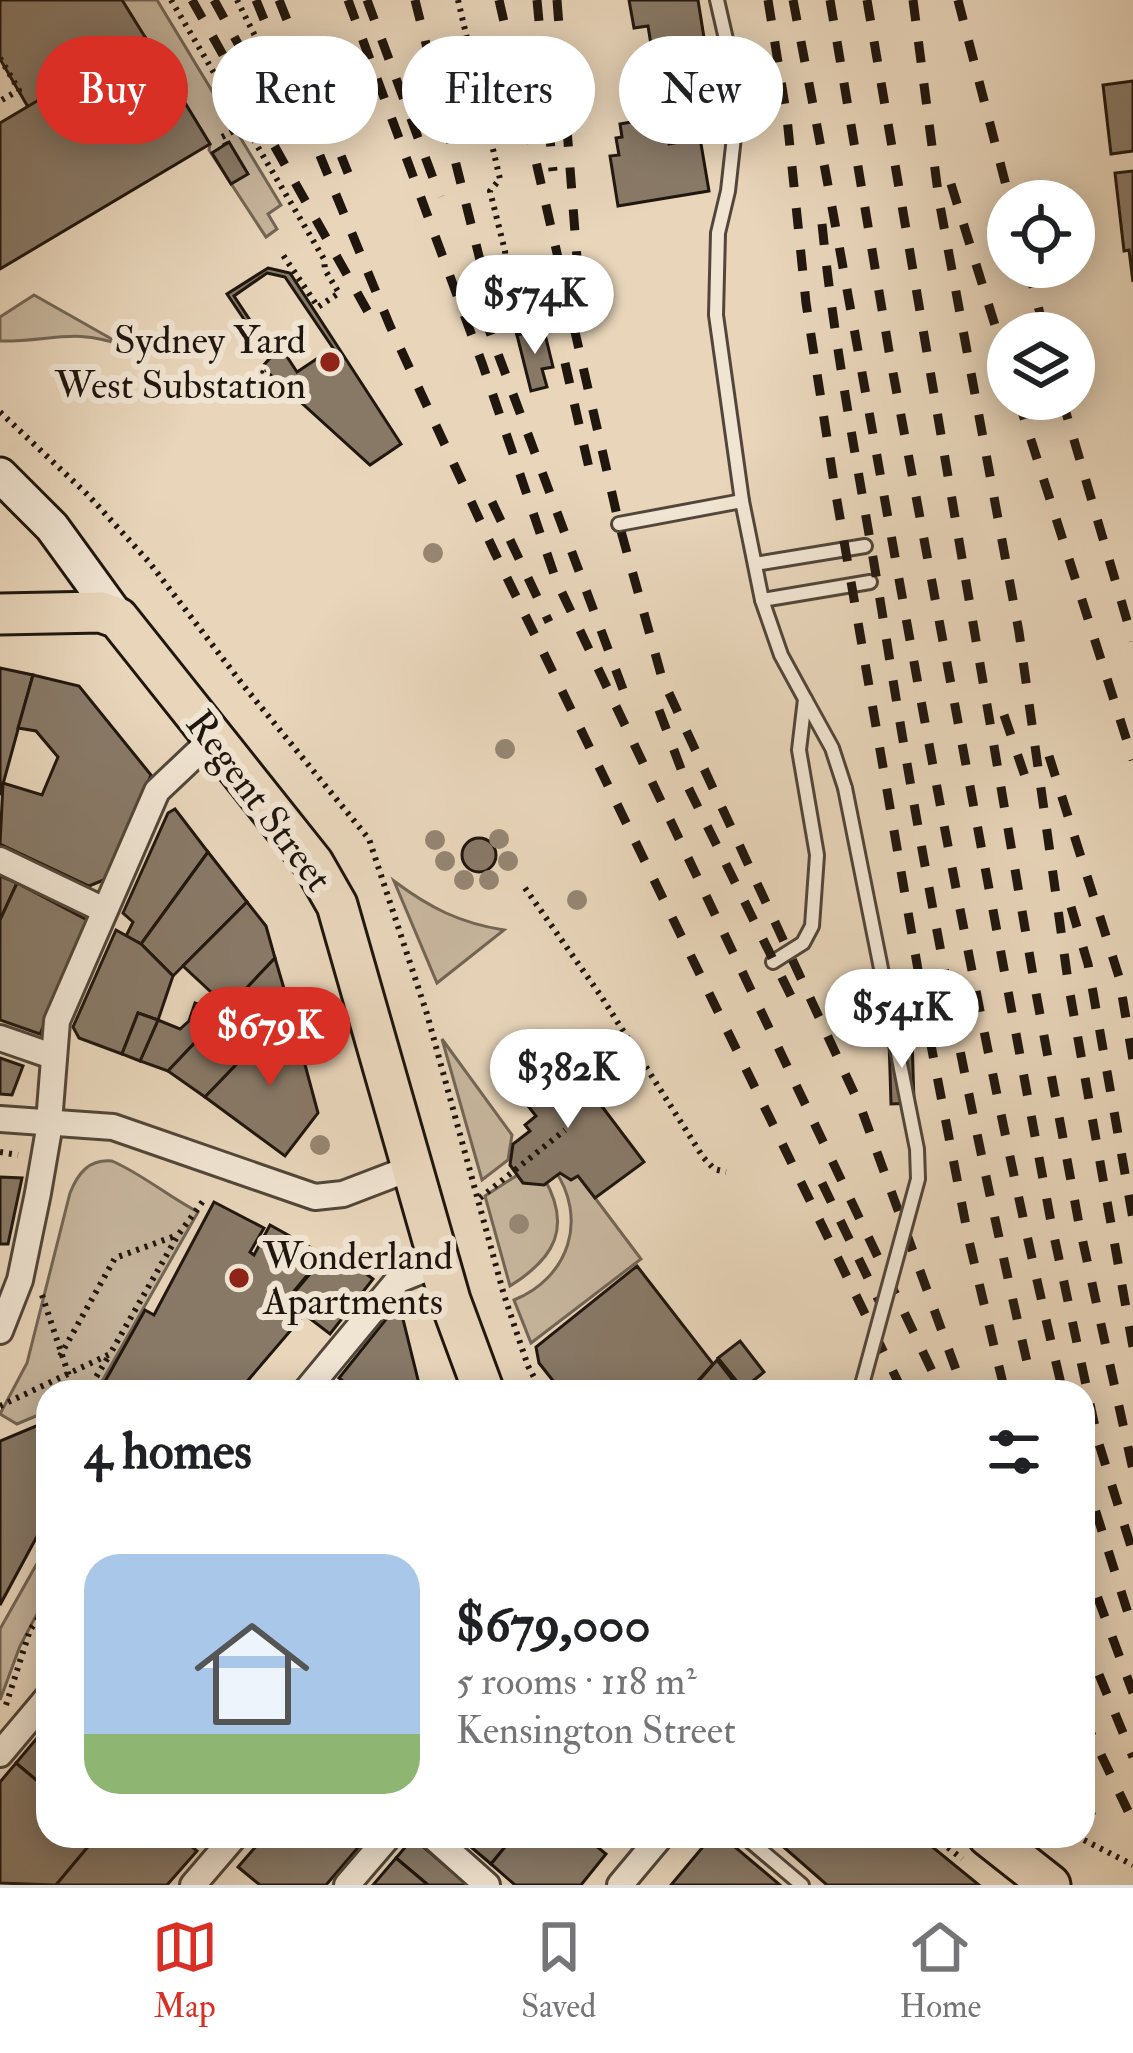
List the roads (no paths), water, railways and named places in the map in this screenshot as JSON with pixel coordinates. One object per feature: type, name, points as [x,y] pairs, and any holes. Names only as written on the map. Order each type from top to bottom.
[{"type":"main road","points":[[0,475],[52,527],[118,618]]},
{"type":"main road","points":[[0,614],[101,612],[118,618]]},
{"type":"main road","name":"Regent Street","points":[[118,618],[313,862],[337,905],[411,1168],[480,1380]]},
{"type":"main road","points":[[1003,1848],[1050,1885]]},
{"type":"street","points":[[0,1331],[26,1257],[49,1121],[57,1021],[157,791],[212,740]]},
{"type":"street","points":[[0,860],[104,910]]},
{"type":"street","points":[[0,1038],[52,1056]]},
{"type":"street","points":[[0,1119],[113,1127],[315,1197],[343,1193],[411,1168]]},
{"type":"street","points":[[314,1380],[398,1280],[441,1263]]},
{"type":"street","points":[[0,1754],[36,1711]]},
{"type":"street","points":[[194,1885],[225,1848]]},
{"type":"street","points":[[347,1885],[379,1848]]},
{"type":"street","points":[[446,1848],[488,1885]]},
{"type":"street","points":[[620,1885],[651,1848]]},
{"type":"lane","points":[[717,0],[731,61],[734,137],[718,233],[716,315],[742,501],[762,600],[781,656],[832,748],[845,788],[917,1149],[918,1179],[863,1380]]},
{"type":"lane","points":[[619,524],[742,501]]},
{"type":"lane","points":[[755,565],[865,547]]},
{"type":"lane","points":[[762,600],[870,582]]},
{"type":"lane","points":[[773,962],[802,943],[812,926],[818,885],[799,750],[805,699]]},
{"type":"lane","points":[[758,1848],[802,1885]]},
{"type":"railway","points":[[192,0],[372,319]]},
{"type":"railway","points":[[214,0],[234,36]]},
{"type":"railway","points":[[256,0],[390,326],[494,551],[897,1380]]},
{"type":"railway","points":[[279,0],[348,173]]},
{"type":"railway","points":[[348,0],[556,580],[936,1380]]},
{"type":"railway","points":[[367,0],[440,197]]},
{"type":"railway","points":[[415,0],[489,296]]},
{"type":"railway","points":[[499,0],[619,524],[662,678],[861,1108],[960,1380]]},
{"type":"railway","points":[[537,0],[553,171]]},
{"type":"railway","points":[[557,0],[579,284]]},
{"type":"railway","points":[[768,0],[835,489],[931,1045],[1002,1380]]},
{"type":"railway","points":[[793,0],[953,872],[1060,1380]]},
{"type":"railway","points":[[830,0],[889,351],[1051,1222],[1085,1380]]},
{"type":"railway","points":[[867,0],[1036,993],[1079,1224],[1133,1470]]},
{"type":"railway","points":[[913,0],[939,200],[1019,632],[1069,988],[1133,1347]]},
{"type":"railway","points":[[958,0],[1005,180]]},
{"type":"railway","points":[[951,184],[991,312]]},
{"type":"railway","points":[[822,224],[841,372],[933,909],[1031,1380]]},
{"type":"railway","points":[[469,276],[624,692]]},
{"type":"railway","points":[[1033,288],[1040,312]]},
{"type":"railway","points":[[565,363],[589,468]]},
{"type":"railway","points":[[1025,420],[1133,760]]},
{"type":"railway","points":[[1068,420],[1133,641]]},
{"type":"railway","points":[[492,502],[549,622]]},
{"type":"railway","points":[[659,710],[687,785],[792,998]]},
{"type":"railway","points":[[1004,715],[1031,794]]},
{"type":"railway","points":[[1049,756],[1119,977],[1133,1060]]},
{"type":"railway","points":[[1071,907],[1088,964],[1133,1219]]},
{"type":"railway","points":[[822,1183],[882,1307]]},
{"type":"railway","points":[[1095,1427],[1133,1553]]},
{"type":"railway","points":[[1095,1509],[1133,1629]]},
{"type":"railway","points":[[1095,1590],[1133,1693]]},
{"type":"railway","points":[[1095,1665],[1133,1757]]},
{"type":"railway","points":[[1095,1742],[1128,1811]]},
{"type":"railway","points":[[1095,1823],[1098,1829]]},
{"type":"place","name":"Sydney Yard West Substation","points":[[330,362]]},
{"type":"place","name":"Wonderland Apartments","points":[[239,1278]]}]
